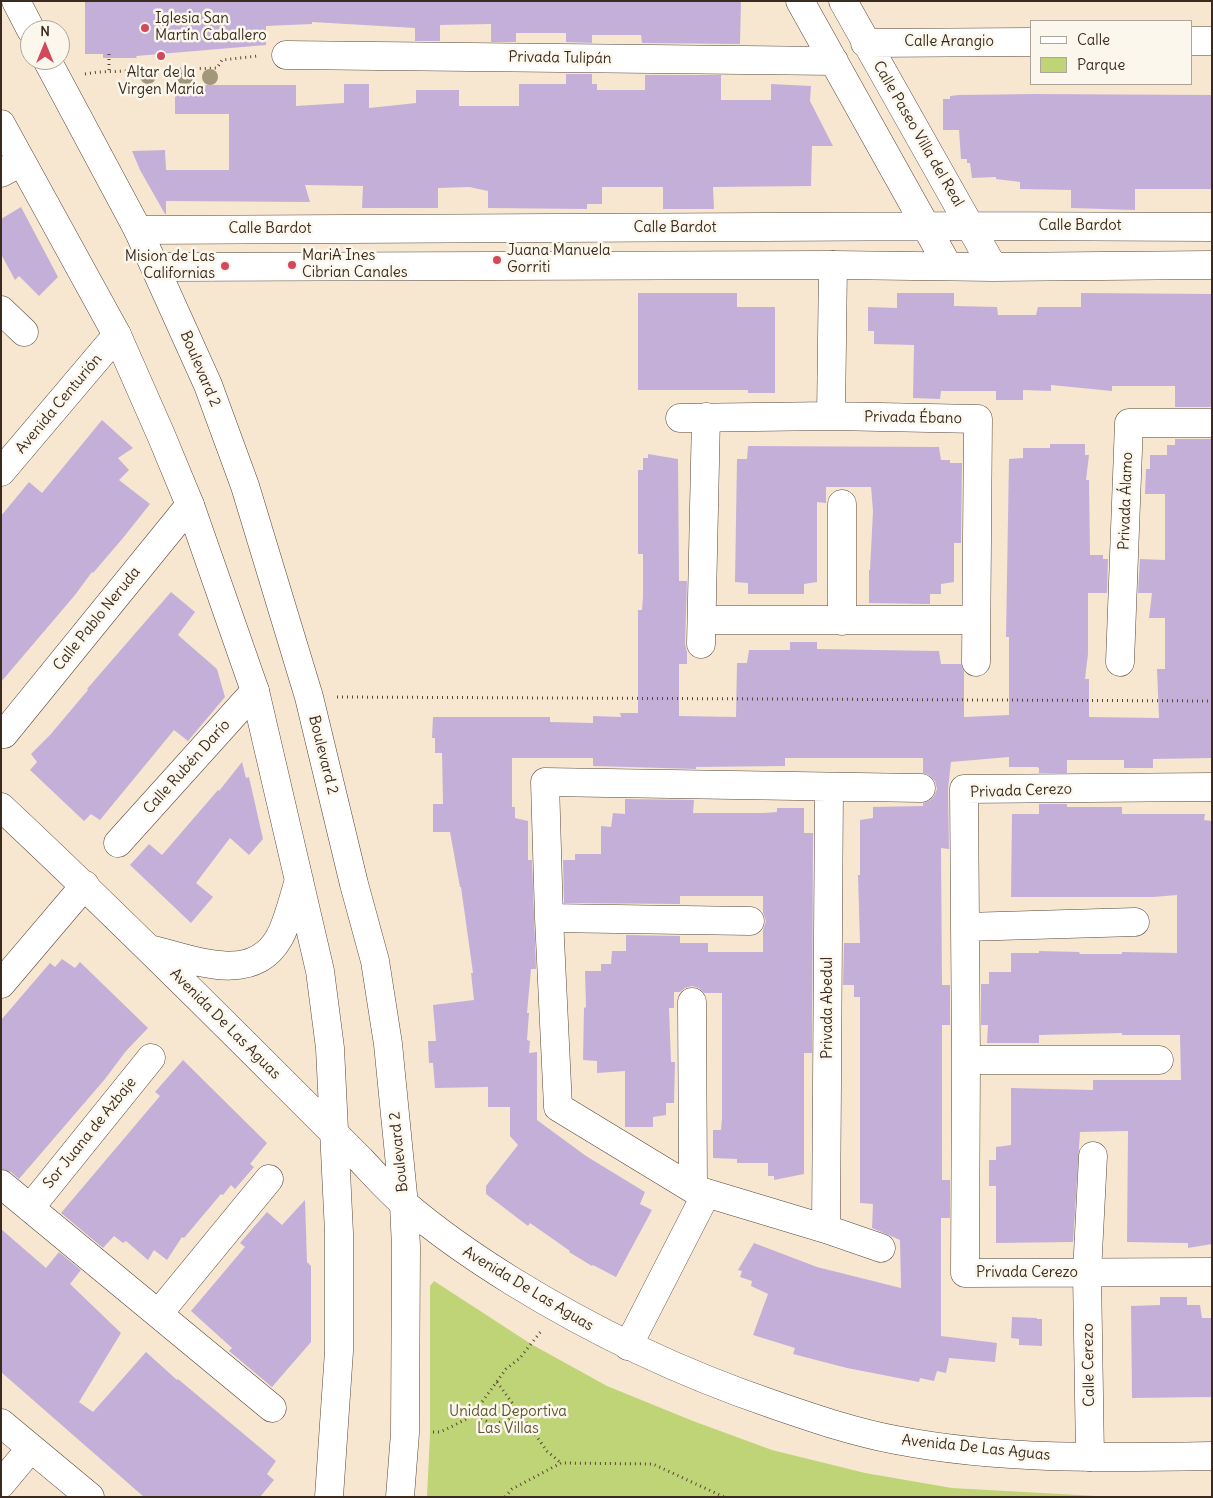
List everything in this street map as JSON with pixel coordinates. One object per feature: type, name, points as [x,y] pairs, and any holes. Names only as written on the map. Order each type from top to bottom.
[{"type":"street","points":[[800,1],[948,266]]},
{"type":"street","name":"Calle Paseo Villa del Real","points":[[843,1],[993,267]]},
{"type":"street","points":[[18,2],[26,20]]},
{"type":"street","points":[[1193,41],[1212,41]]},
{"type":"street","name":"Calle Arangio","points":[[865,43],[1030,42]]},
{"type":"street","name":"Privada Tulipán","points":[[286,55],[834,61]]},
{"type":"street","name":"Boulevard 2","points":[[52,70],[156,267],[208,384],[245,486],[308,697],[375,961],[388,1044],[404,1204],[406,1247],[405,1433],[400,1497]]},
{"type":"street","points":[[1,124],[11,168],[117,335],[190,505],[255,691],[320,971],[330,1048],[339,1233],[339,1351],[329,1497]]},
{"type":"street","name":"Calle Bardot","points":[[138,230],[926,226],[1212,227]]},
{"type":"street","points":[[156,267],[833,264],[993,267],[1212,265]]},
{"type":"street","points":[[831,416],[833,264]]},
{"type":"street","points":[[2,312],[24,332]]},
{"type":"street","name":"Avenida Centurión","points":[[1,472],[117,335]]},
{"type":"street","name":"Privada Ébano","points":[[976,620],[842,621],[702,632],[693,418],[831,416],[978,419],[976,662]]},
{"type":"street","name":"Privada Álamo","points":[[1120,662],[1129,422],[1212,422]]},
{"type":"street","points":[[842,504],[842,621]]},
{"type":"street","name":"Calle Pablo Neruda","points":[[4,734],[190,505]]},
{"type":"street","name":"Calle Rubén Darío","points":[[118,843],[255,691]]},
{"type":"street","points":[[881,1248],[826,1229],[699,1191],[558,1107],[544,782],[921,788]]},
{"type":"street","name":"Privada Cerezo","points":[[1212,787],[964,789],[965,1273],[1212,1272]]},
{"type":"street","name":"Privada Abedul","points":[[826,1229],[829,788]]},
{"type":"street","name":"Avenida De Las Aguas","points":[[1,807],[150,949],[404,1204],[455,1244],[557,1309],[673,1368],[832,1425],[886,1438],[946,1448],[1032,1456],[1090,1458],[1212,1456]]},
{"type":"street","points":[[150,949],[212,964],[234,967],[251,963],[269,953],[280,937],[299,880]]},
{"type":"street","points":[[1,984],[85,885]]},
{"type":"street","points":[[549,918],[750,921]]},
{"type":"street","points":[[965,927],[1135,922]]},
{"type":"street","points":[[628,1346],[699,1191],[692,1002]]},
{"type":"street","name":"Sor Juana de Azbaje","points":[[30,1208],[151,1058]]},
{"type":"street","points":[[966,1060],[1159,1060]]},
{"type":"street","name":"Calle Cerezo","points":[[1090,1458],[1088,1273],[1093,1156]]},
{"type":"street","points":[[159,1313],[269,1179]]},
{"type":"street","points":[[1,1184],[272,1408]]},
{"type":"street","points":[[1,1423],[90,1497]]},
{"type":"street","points":[[1,1484],[31,1448]]},
{"type":"path","points":[[109,54],[109,70]]},
{"type":"path","points":[[84,74],[109,70],[217,68],[222,60],[286,55]]},
{"type":"path","points":[[308,697],[1212,701]]},
{"type":"path","points":[[405,1433],[440,1432],[452,1427],[473,1412],[506,1370],[520,1358],[557,1309]]},
{"type":"path","points":[[497,1382],[547,1451],[561,1463]]},
{"type":"path","points":[[473,1412],[494,1425],[521,1414]]},
{"type":"path","points":[[505,1497],[512,1488],[561,1463],[653,1464],[724,1497]]},
{"type":"green space","name":"Unidad Deportiva Las Villas","points":[[434,1281],[531,1344],[607,1386],[693,1421],[772,1450],[865,1473],[952,1488],[1114,1497],[427,1497],[430,1435],[430,1286]]},
{"type":"building","points":[[85,1],[741,1],[740,44],[642,43],[641,35],[592,35],[592,43],[566,42],[566,33],[516,33],[516,42],[491,42],[491,24],[440,25],[440,41],[415,41],[415,28],[312,22],[312,24],[266,26],[266,45],[136,56],[137,58],[103,58],[103,54],[85,54]]},
{"type":"building","points":[[566,74],[592,74],[592,84],[597,84],[597,90],[645,90],[645,75],[721,75],[721,100],[771,100],[771,84],[811,86],[810,101],[833,146],[812,146],[811,186],[713,187],[714,209],[663,209],[663,187],[602,187],[602,204],[587,204],[587,209],[488,208],[488,191],[469,187],[438,188],[438,208],[362,208],[363,186],[305,185],[310,202],[166,201],[166,214],[140,170],[132,151],[165,150],[166,170],[229,170],[229,114],[175,114],[175,85],[296,85],[296,106],[344,103],[344,84],[369,84],[369,108],[416,103],[416,90],[459,90],[459,106],[519,106],[519,84],[566,84]]},
{"type":"building","points":[[959,95],[1212,95],[1212,189],[1135,189],[1135,210],[1071,208],[1071,190],[1020,189],[1020,182],[996,179],[996,177],[972,178],[970,163],[967,163],[967,159],[961,159],[959,130],[943,130],[943,99],[950,99],[950,96]]},
{"type":"building","points":[[21,207],[58,277],[39,296],[19,276],[15,280],[1,254],[1,219]]},
{"type":"building","points":[[638,293],[737,293],[737,307],[775,307],[775,393],[748,393],[748,390],[638,390]]},
{"type":"building","points":[[897,293],[954,293],[954,306],[997,307],[998,315],[1036,315],[1038,307],[1081,307],[1081,293],[1212,294],[1212,407],[1175,407],[1175,386],[1112,386],[1112,391],[1051,385],[1051,391],[1023,390],[1023,400],[996,400],[996,391],[941,391],[940,399],[913,398],[914,345],[874,344],[874,331],[868,331],[868,307],[897,308]]},
{"type":"building","points":[[102,420],[133,448],[118,458],[129,470],[119,480],[150,504],[1,682],[1,516],[29,482],[42,493]]},
{"type":"building","points":[[1175,439],[1212,439],[1212,758],[1153,759],[1153,768],[1124,768],[1124,760],[1067,760],[1067,773],[1039,773],[1039,768],[1037,767],[1009,767],[1009,757],[951,762],[948,789],[949,849],[941,848],[942,985],[950,985],[950,1025],[942,1025],[942,1180],[950,1180],[950,1218],[941,1218],[941,1336],[997,1343],[995,1362],[949,1358],[946,1373],[937,1371],[934,1381],[920,1378],[919,1382],[847,1368],[793,1354],[795,1348],[753,1335],[768,1294],[751,1286],[752,1281],[740,1277],[742,1271],[738,1270],[754,1243],[817,1267],[901,1288],[900,1240],[872,1228],[873,1204],[860,1203],[860,997],[854,997],[854,985],[843,985],[844,943],[860,943],[858,875],[860,875],[860,820],[873,818],[873,807],[923,806],[923,803],[929,801],[937,789],[935,781],[929,775],[923,773],[923,758],[785,758],[785,766],[696,767],[696,769],[593,766],[593,758],[512,758],[512,807],[515,807],[515,818],[528,821],[528,860],[532,860],[536,969],[531,969],[527,1013],[529,1013],[527,1040],[530,1041],[529,1053],[537,1052],[537,1120],[586,1156],[645,1192],[640,1204],[652,1210],[616,1277],[592,1266],[569,1252],[530,1223],[528,1226],[486,1194],[486,1186],[518,1145],[510,1136],[510,1107],[488,1107],[488,1087],[435,1088],[433,1063],[429,1063],[428,1041],[436,1041],[433,1005],[474,1000],[471,973],[473,973],[461,887],[450,832],[433,832],[433,804],[443,804],[442,753],[435,753],[435,738],[432,738],[433,717],[550,717],[550,722],[593,723],[593,716],[621,717],[620,713],[638,713],[638,610],[642,610],[643,554],[638,554],[638,470],[643,470],[643,458],[648,458],[648,454],[678,459],[679,581],[687,581],[685,644],[687,664],[679,664],[679,716],[736,717],[737,663],[747,663],[749,650],[790,650],[790,642],[817,642],[817,649],[939,651],[941,664],[961,664],[964,671],[964,717],[1009,715],[1009,637],[1006,637],[1009,459],[1023,458],[1023,448],[1050,448],[1050,444],[1085,444],[1085,455],[1089,455],[1086,480],[1089,480],[1090,555],[1103,555],[1103,559],[1108,559],[1107,593],[1088,593],[1088,654],[1085,679],[1089,679],[1089,717],[1159,718],[1157,669],[1165,669],[1165,618],[1149,618],[1152,593],[1138,593],[1140,559],[1165,560],[1165,494],[1145,494],[1146,469],[1150,469],[1150,455],[1167,455],[1167,445],[1175,445]]},
{"type":"building","points":[[748,446],[939,447],[941,460],[950,460],[950,463],[962,463],[961,543],[954,543],[954,582],[941,584],[941,594],[930,594],[930,604],[869,603],[873,511],[871,487],[826,487],[826,503],[817,502],[817,582],[804,584],[804,594],[748,594],[748,583],[735,582],[737,459],[747,459]]},
{"type":"building","points":[[171,592],[195,612],[178,635],[217,669],[225,697],[188,741],[174,730],[100,820],[91,814],[84,821],[30,770],[37,762],[31,754],[50,735]]},
{"type":"building","points":[[242,762],[246,778],[249,777],[263,839],[249,855],[230,838],[196,883],[213,897],[191,923],[130,865],[149,844],[162,855]]},
{"type":"building","points":[[625,799],[694,800],[693,813],[763,813],[777,812],[777,808],[804,808],[804,833],[813,833],[812,1053],[804,1053],[804,1174],[774,1180],[774,1176],[768,1176],[768,1163],[737,1163],[737,1159],[713,1158],[713,1130],[721,1130],[722,1118],[722,993],[704,993],[699,988],[692,986],[680,992],[674,992],[674,1008],[669,1008],[671,1062],[675,1062],[674,1103],[666,1103],[666,1115],[653,1117],[653,1127],[625,1127],[625,1071],[597,1073],[597,1061],[583,1060],[584,1008],[586,1007],[585,971],[601,971],[601,964],[611,964],[612,951],[626,951],[626,935],[680,936],[680,943],[708,943],[708,952],[763,952],[763,930],[766,921],[763,912],[763,896],[680,896],[680,904],[564,903],[563,860],[575,860],[575,854],[601,854],[601,826],[611,827],[613,813],[625,814]]},
{"type":"building","points":[[1039,804],[1067,804],[1067,807],[1122,807],[1122,814],[1205,814],[1204,820],[1212,821],[1212,1244],[1188,1248],[1188,1243],[1127,1242],[1128,1131],[1080,1132],[1073,1242],[996,1243],[996,1186],[989,1186],[989,1160],[996,1160],[996,1147],[1011,1145],[1011,1088],[1093,1090],[1093,1080],[1181,1080],[1180,1035],[1122,1035],[1122,1033],[1039,1035],[1039,1043],[987,1043],[988,1025],[981,1025],[981,984],[989,984],[989,972],[1011,972],[1011,953],[1039,953],[1039,951],[1079,952],[1080,954],[1122,954],[1122,952],[1177,953],[1177,895],[1153,897],[1011,897],[1012,814],[1039,814]]},
{"type":"building","points":[[62,959],[75,968],[80,962],[148,1028],[126,1051],[105,1079],[19,1179],[11,1172],[1,1169],[1,1020],[50,963],[55,967]]},
{"type":"building","points":[[183,1060],[267,1143],[250,1164],[254,1167],[235,1189],[231,1185],[223,1195],[221,1194],[184,1238],[182,1237],[167,1260],[154,1250],[148,1260],[126,1241],[123,1243],[114,1236],[103,1248],[61,1213],[160,1096],[155,1092]]},
{"type":"building","points":[[305,1200],[307,1262],[311,1266],[311,1342],[272,1387],[229,1351],[232,1348],[191,1311],[245,1247],[240,1243],[267,1212],[282,1225]]},
{"type":"building","points":[[1,1229],[46,1268],[59,1252],[81,1270],[70,1284],[121,1333],[79,1402],[93,1412],[146,1352],[177,1380],[276,1461],[267,1474],[274,1480],[260,1497],[144,1497],[1,1372]]},
{"type":"building","points":[[1160,1297],[1187,1297],[1187,1305],[1200,1305],[1202,1318],[1212,1318],[1211,1397],[1132,1398],[1131,1306],[1160,1305]]},
{"type":"building","points":[[1012,1317],[1042,1319],[1042,1346],[1019,1345],[1019,1339],[1011,1338]]},
{"type":"place","name":"Iglesia San Martín Caballero","points":[[145,28]]},
{"type":"place","name":"Altar de la Virgen María","points":[[161,56]]},
{"type":"place","name":"Juana Manuela Gorriti","points":[[497,260]]},
{"type":"place","name":"MariA Ines Cibrian Canales","points":[[292,265]]},
{"type":"place","name":"Mision de Las Californias","points":[[225,266]]}]
